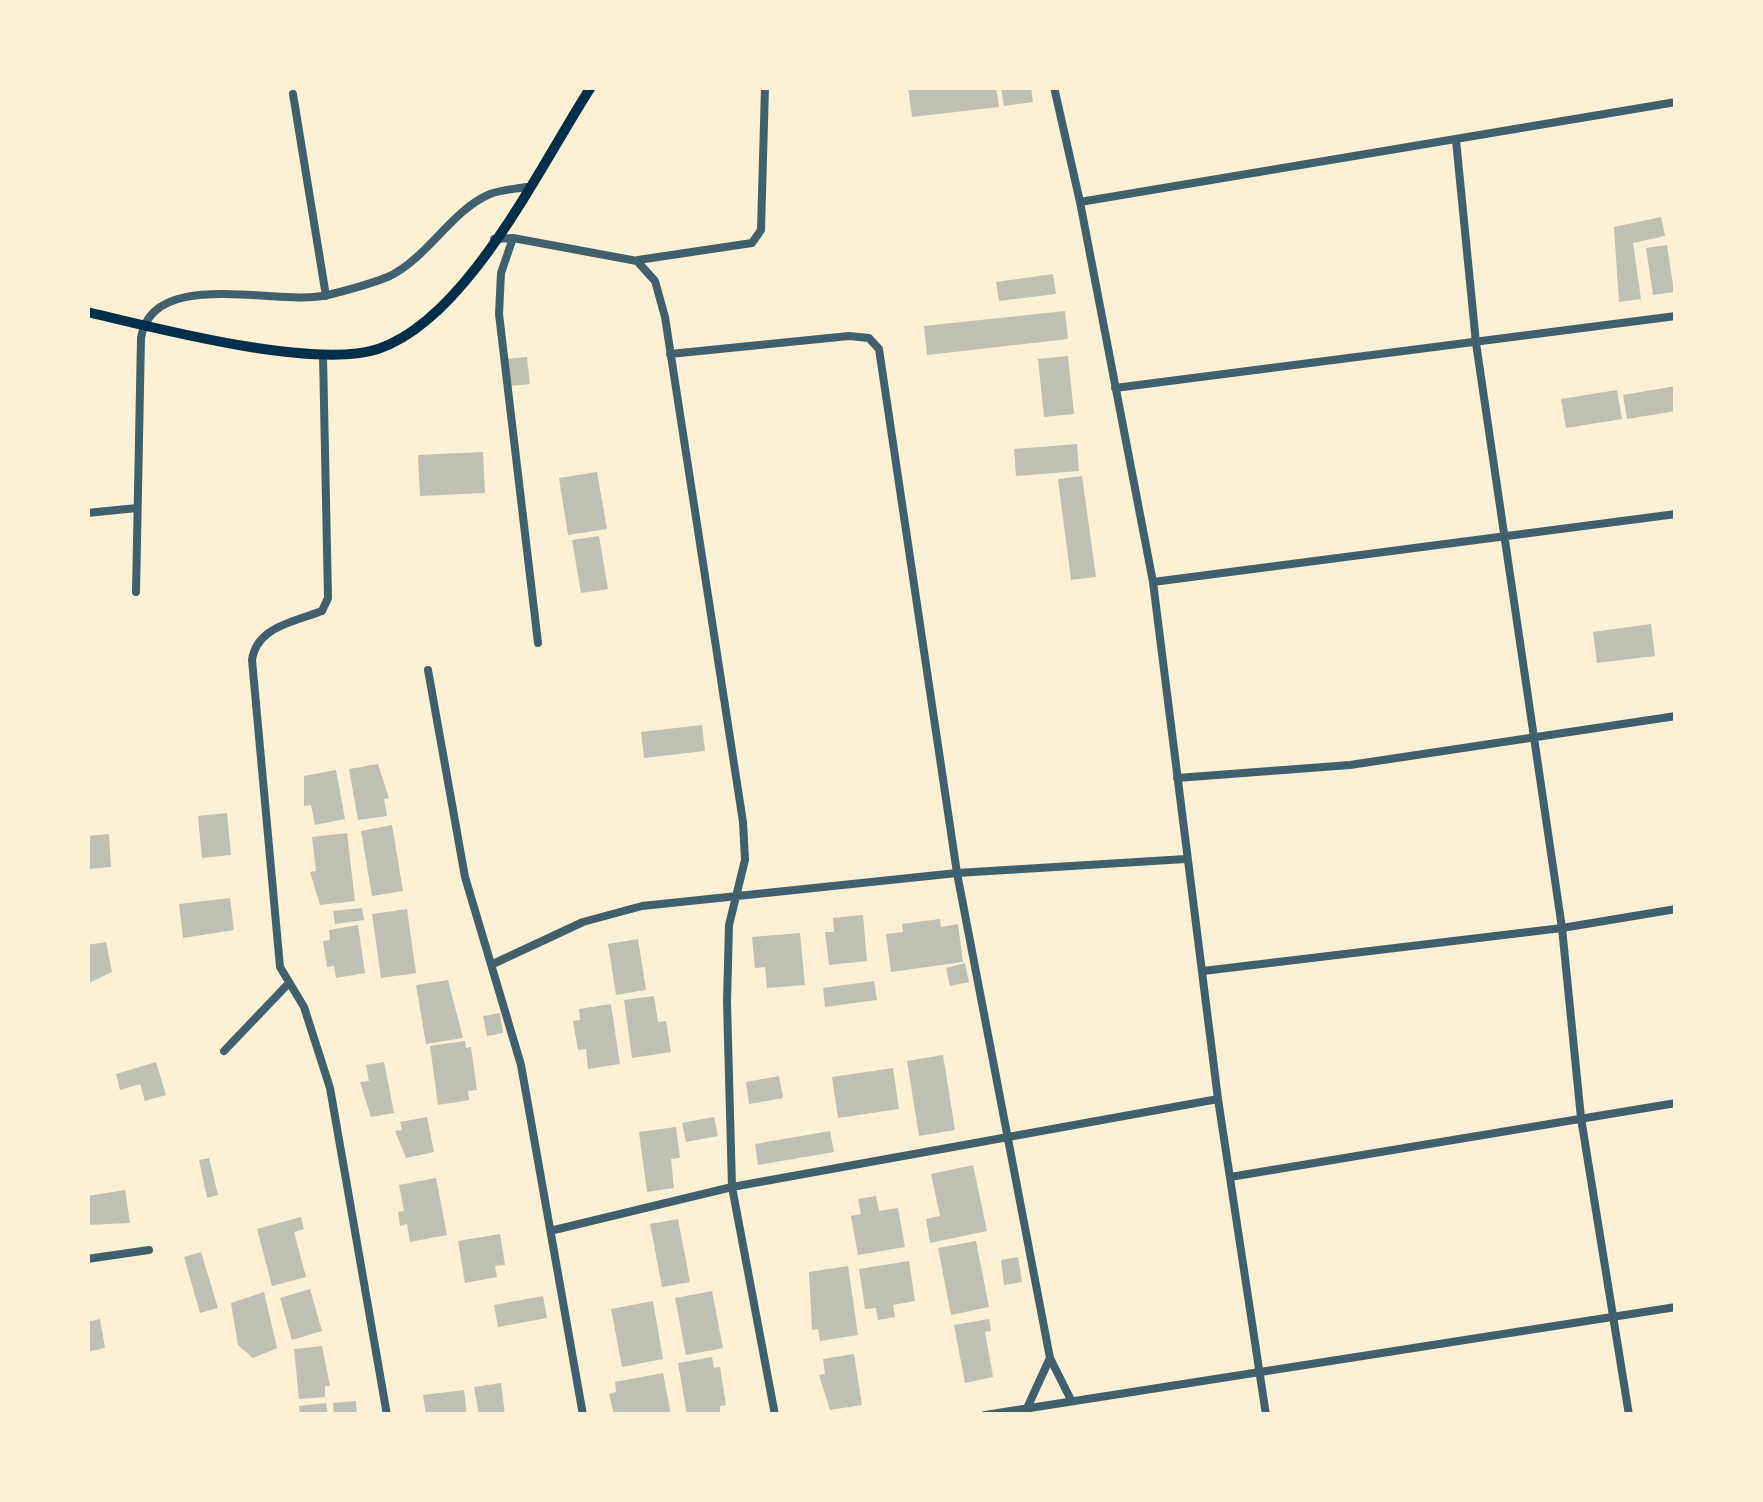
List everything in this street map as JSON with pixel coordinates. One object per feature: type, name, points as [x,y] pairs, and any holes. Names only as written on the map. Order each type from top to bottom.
[{"type":"main road","points":[[87,312],[323,356],[381,348],[418,328],[474,270],[591,87]]},
{"type":"street","points":[[493,239],[513,238],[637,261],[752,243],[762,217],[765,87]]},
{"type":"street","points":[[1054,87],[1153,582],[1218,1099],[1266,1415]]},
{"type":"street","points":[[293,94],[326,296]]},
{"type":"street","points":[[1079,202],[1676,103]]},
{"type":"street","points":[[1456,140],[1476,343],[1562,928],[1582,1118],[1629,1415]]},
{"type":"street","points":[[136,592],[143,325],[159,306],[182,303],[202,291],[286,300],[326,296],[393,274],[487,195],[526,187]]},
{"type":"street","points":[[513,238],[501,273],[499,314],[538,643]]},
{"type":"street","points":[[637,261],[655,280],[670,354],[700,519],[743,822],[746,860],[734,896],[727,1002],[732,1186],[776,1415]]},
{"type":"street","points":[[1115,388],[1676,316]]},
{"type":"street","points":[[670,354],[849,336],[869,338],[879,349],[957,873],[1050,1358],[1071,1400]]},
{"type":"street","points":[[323,356],[328,598],[322,610],[267,632],[254,644],[251,660],[273,930],[280,967],[304,1007],[335,1110],[387,1415]]},
{"type":"street","points":[[87,513],[137,508]]},
{"type":"street","points":[[1153,582],[1504,540],[1676,514]]},
{"type":"street","points":[[428,670],[465,877],[495,963],[554,1230],[583,1415]]},
{"type":"street","points":[[1177,778],[1350,765],[1532,734],[1676,716]]},
{"type":"street","points":[[495,963],[601,916],[734,896],[957,873],[1186,859]]},
{"type":"street","points":[[1203,971],[1562,928],[1676,909]]},
{"type":"street","points":[[224,1052],[290,983]]},
{"type":"street","points":[[554,1230],[732,1186],[1218,1099]]},
{"type":"street","points":[[1230,1177],[1676,1103]]},
{"type":"street","points":[[87,1259],[149,1250]]},
{"type":"street","points":[[985,1415],[1676,1307]]},
{"type":"street","points":[[1028,1408],[1050,1358]]},
{"type":"building","points":[[908,87],[996,87],[999,107],[912,117]]},
{"type":"building","points":[[1001,87],[1031,87],[1033,102],[1004,106]]},
{"type":"building","points":[[1661,217],[1665,236],[1633,243],[1641,299],[1619,302],[1614,227]]},
{"type":"building","points":[[1667,245],[1674,292],[1653,295],[1646,248]]},
{"type":"building","points":[[1053,274],[1056,294],[999,301],[996,282]]},
{"type":"building","points":[[1065,311],[1068,339],[927,355],[924,326]]},
{"type":"building","points":[[1068,356],[1074,414],[1044,417],[1038,359]]},
{"type":"building","points":[[527,357],[530,384],[510,386],[507,359]]},
{"type":"building","points":[[1676,386],[1676,411],[1627,419],[1623,395]]},
{"type":"building","points":[[1617,390],[1622,419],[1566,428],[1561,399]]},
{"type":"building","points":[[1077,444],[1079,471],[1016,476],[1014,449]]},
{"type":"building","points":[[483,452],[485,493],[420,496],[418,455]]},
{"type":"building","points":[[597,472],[607,529],[568,535],[559,478]]},
{"type":"building","points":[[1082,476],[1096,577],[1071,580],[1058,479]]},
{"type":"building","points":[[599,536],[608,589],[581,593],[572,540]]},
{"type":"building","points":[[1651,624],[1655,656],[1597,663],[1593,632]]},
{"type":"building","points":[[702,725],[705,751],[644,758],[641,732]]},
{"type":"building","points":[[378,764],[389,798],[384,799],[387,816],[358,820],[349,769]]},
{"type":"building","points":[[336,770],[345,819],[315,825],[311,805],[304,806],[304,776]]},
{"type":"building","points":[[227,813],[231,855],[202,858],[198,816]]},
{"type":"building","points":[[392,825],[403,891],[372,896],[361,831]]},
{"type":"building","points":[[347,833],[355,901],[320,905],[310,872],[316,871],[312,837]]},
{"type":"building","points":[[109,834],[111,867],[87,869],[87,836]]},
{"type":"building","points":[[230,898],[234,930],[183,938],[179,904]]},
{"type":"building","points":[[362,908],[364,920],[335,924],[333,911]]},
{"type":"building","points":[[407,909],[416,973],[381,978],[372,914]]},
{"type":"building","points":[[863,915],[867,961],[829,965],[825,932],[834,932],[833,918]]},
{"type":"building","points":[[940,919],[941,927],[958,924],[963,962],[891,972],[886,934],[903,932],[902,924]]},
{"type":"building","points":[[358,925],[365,973],[336,978],[334,966],[327,967],[323,941],[330,940],[329,930]]},
{"type":"building","points":[[800,933],[805,985],[767,988],[765,967],[755,968],[752,937]]},
{"type":"building","points":[[638,939],[646,990],[616,995],[608,944]]},
{"type":"building","points":[[106,942],[112,972],[87,984],[87,945]]},
{"type":"building","points":[[965,963],[969,982],[950,986],[946,968]]},
{"type":"building","points":[[448,980],[463,1038],[426,1044],[416,985]]},
{"type":"building","points":[[874,981],[877,1000],[825,1007],[823,988]]},
{"type":"building","points":[[654,996],[658,1022],[666,1021],[671,1052],[632,1058],[624,1000]]},
{"type":"building","points":[[611,1004],[620,1064],[588,1069],[586,1049],[578,1050],[573,1021],[580,1020],[579,1009]]},
{"type":"building","points":[[500,1013],[503,1033],[487,1036],[483,1016]]},
{"type":"building","points":[[465,1041],[466,1048],[471,1047],[477,1090],[468,1091],[469,1100],[438,1105],[430,1046]]},
{"type":"building","points":[[943,1055],[955,1130],[919,1136],[907,1061]]},
{"type":"building","points":[[156,1062],[166,1095],[145,1101],[140,1084],[120,1090],[116,1074]]},
{"type":"building","points":[[384,1062],[394,1113],[371,1117],[360,1082],[369,1081],[366,1065]]},
{"type":"building","points":[[893,1068],[899,1109],[838,1118],[832,1077]]},
{"type":"building","points":[[779,1076],[783,1098],[749,1104],[746,1082]]},
{"type":"building","points":[[427,1117],[434,1152],[406,1158],[395,1131],[402,1130],[400,1122]]},
{"type":"building","points":[[714,1117],[718,1136],[686,1142],[682,1123]]},
{"type":"building","points":[[676,1127],[680,1158],[671,1159],[674,1188],[647,1192],[639,1132]]},
{"type":"building","points":[[830,1131],[834,1152],[758,1165],[755,1144]]},
{"type":"building","points":[[209,1158],[218,1195],[207,1198],[199,1160]]},
{"type":"building","points":[[973,1165],[987,1231],[930,1243],[926,1219],[940,1216],[931,1174]]},
{"type":"building","points":[[436,1178],[447,1235],[410,1242],[407,1224],[400,1226],[398,1212],[404,1211],[399,1185]]},
{"type":"building","points":[[125,1190],[130,1223],[87,1225],[87,1196]]},
{"type":"building","points":[[876,1196],[879,1211],[898,1208],[905,1247],[858,1255],[851,1216],[861,1214],[858,1199]]},
{"type":"building","points":[[301,1217],[304,1229],[294,1232],[306,1277],[272,1286],[257,1229]]},
{"type":"building","points":[[678,1219],[690,1282],[662,1287],[650,1224]]},
{"type":"building","points":[[500,1234],[505,1265],[495,1266],[497,1277],[465,1283],[458,1241]]},
{"type":"building","points":[[976,1241],[989,1307],[951,1315],[938,1248]]},
{"type":"building","points":[[201,1252],[218,1308],[200,1313],[184,1257]]},
{"type":"building","points":[[1018,1257],[1022,1282],[1004,1285],[1001,1260]]},
{"type":"building","points":[[909,1261],[915,1301],[893,1305],[895,1317],[878,1320],[876,1308],[865,1309],[859,1269]]},
{"type":"building","points":[[848,1266],[858,1335],[820,1341],[818,1329],[812,1330],[809,1272]]},
{"type":"building","points":[[310,1289],[322,1331],[292,1340],[280,1298]]},
{"type":"building","points":[[712,1291],[723,1348],[686,1355],[675,1298]]},
{"type":"building","points":[[264,1292],[277,1348],[253,1358],[238,1345],[231,1303]]},
{"type":"building","points":[[543,1296],[547,1318],[498,1327],[494,1305]]},
{"type":"building","points":[[653,1301],[663,1359],[622,1367],[611,1309]]},
{"type":"building","points":[[100,1319],[105,1348],[87,1352],[87,1322]]},
{"type":"building","points":[[989,1319],[991,1331],[985,1332],[993,1377],[965,1383],[954,1325]]},
{"type":"building","points":[[322,1346],[330,1386],[325,1386],[325,1397],[299,1399],[294,1349]]},
{"type":"building","points":[[854,1354],[862,1405],[830,1410],[819,1375],[825,1374],[823,1359]]},
{"type":"building","points":[[712,1357],[714,1368],[720,1367],[726,1405],[720,1406],[720,1412],[687,1415],[678,1363]]},
{"type":"building","points":[[663,1373],[671,1415],[614,1415],[609,1394],[616,1392],[615,1382]]},
{"type":"building","points":[[501,1383],[505,1415],[479,1415],[474,1387]]},
{"type":"building","points":[[464,1390],[467,1415],[426,1415],[423,1395]]},
{"type":"building","points":[[356,1401],[357,1415],[334,1415],[333,1403]]},
{"type":"building","points":[[326,1403],[328,1415],[300,1415],[299,1406]]}]
